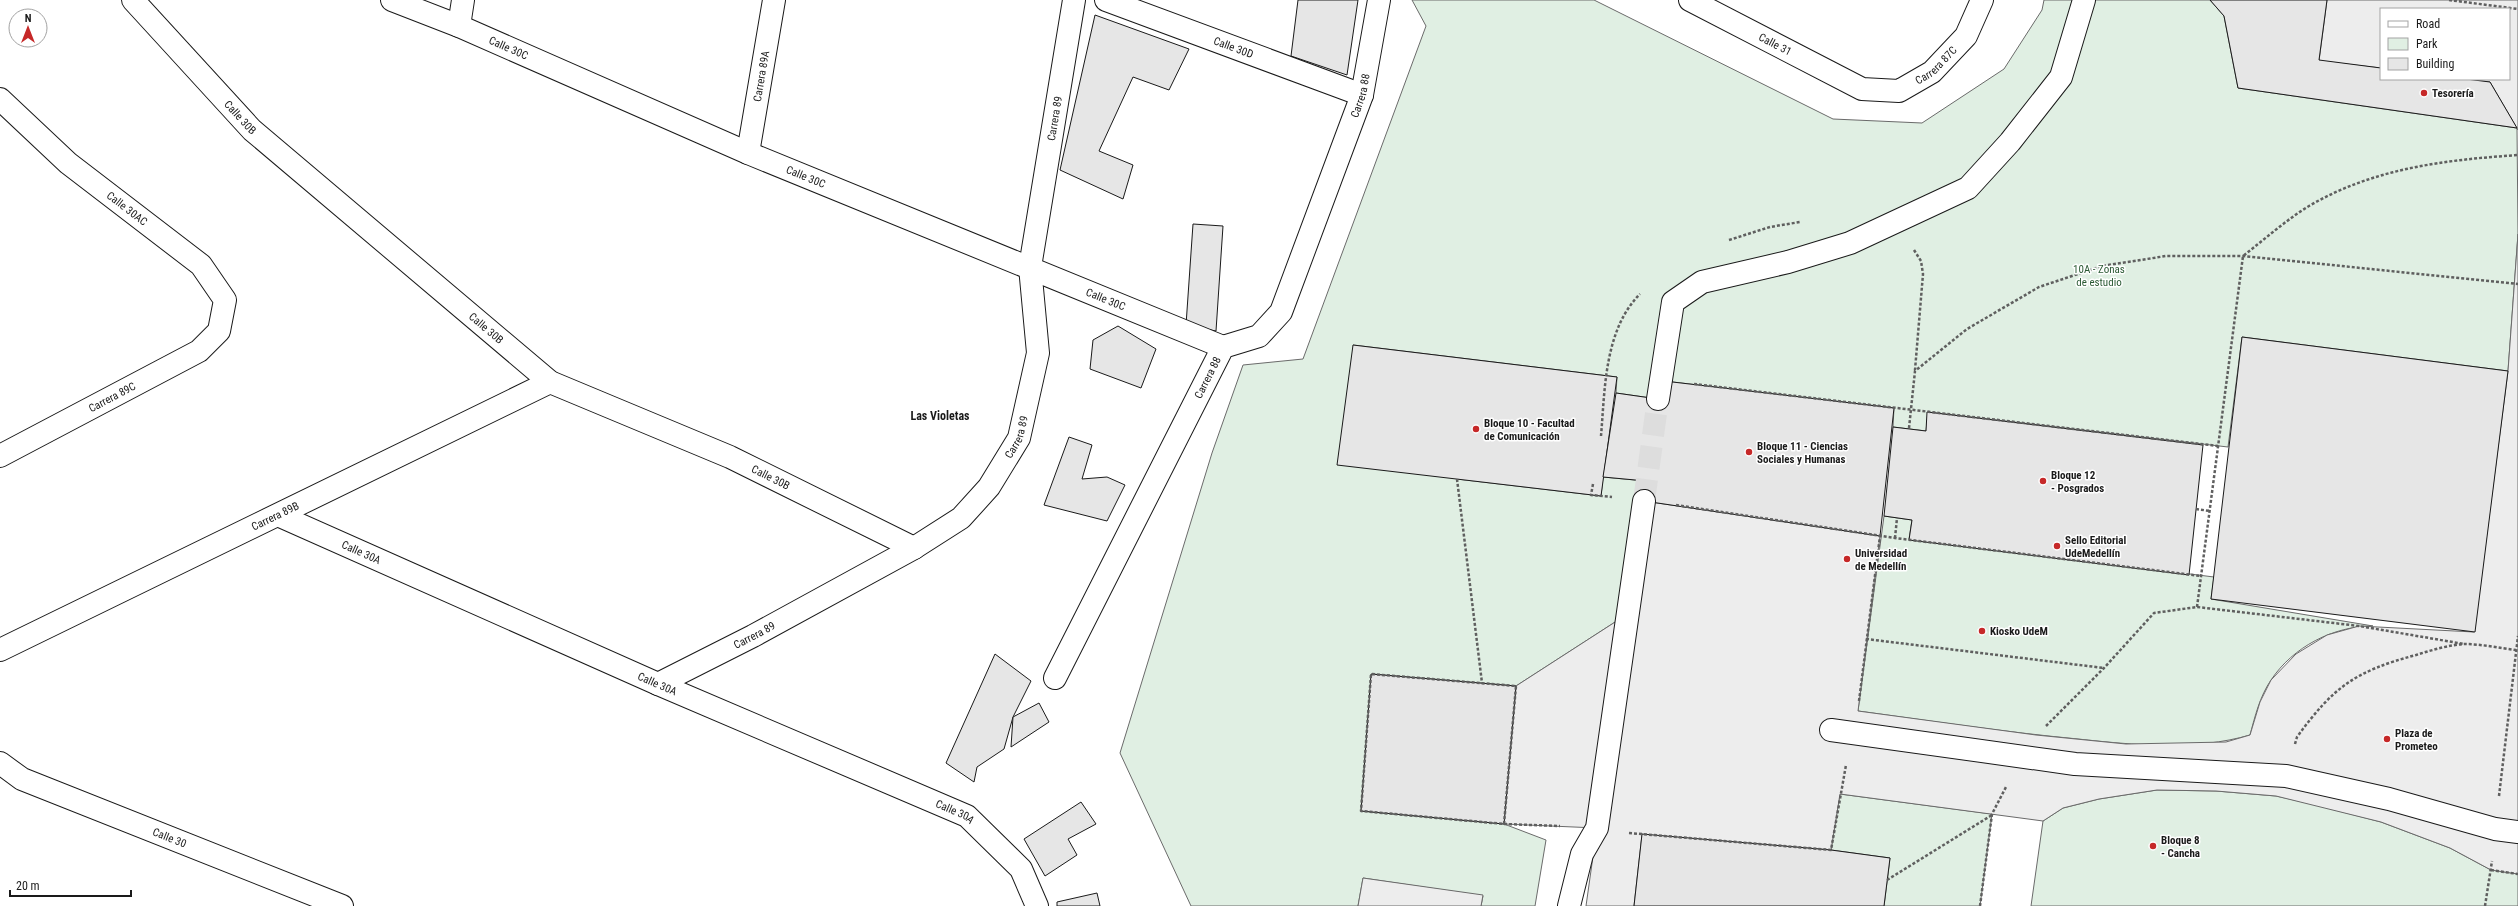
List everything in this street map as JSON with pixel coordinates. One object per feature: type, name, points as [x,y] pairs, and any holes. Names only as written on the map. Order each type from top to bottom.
[{"type":"street","name":"Calle 30B","points":[[133,0],[252,130],[550,382],[730,456],[914,548]]},
{"type":"street","name":"Calle 30C","points":[[392,0],[459,26],[748,153],[1223,347]]},
{"type":"street","points":[[459,26],[463,0]]},
{"type":"street","name":"Carrera 89A","points":[[748,153],[774,0]]},
{"type":"street","name":"Carrera 89","points":[[658,684],[753,636],[914,548],[961,518],[988,487],[1019,438],[1038,353],[1030,267],[1074,0]]},
{"type":"street","name":"Calle 30D","points":[[1106,0],[1362,95]]},
{"type":"street","name":"Carrera 88","points":[[1055,678],[1223,347],[1259,336],[1281,312],[1362,95],[1379,0]]},
{"type":"street","name":"Calle 31","points":[[1690,0],[1862,89]]},
{"type":"street","name":"Carrera 87C","points":[[1862,89],[1899,91],[1932,72],[1966,36],[1982,0]]},
{"type":"street","points":[[1660,388],[1673,302],[1702,282],[1799,258],[1850,243],[1876,229],[1968,188],[2010,142],[2062,77],[2084,0]]},
{"type":"street","name":"Calle 30AC","points":[[0,99],[68,163],[201,265],[225,300],[219,331]]},
{"type":"street","name":"Carrera 89C","points":[[0,456],[199,351],[219,331]]},
{"type":"street","name":"Carrera 89B","points":[[0,650],[280,516],[550,382]]},
{"type":"street","points":[[1569,906],[1582,854],[1597,828],[1644,501]]},
{"type":"street","name":"Calle 30A","points":[[280,516],[658,684],[967,816],[1021,869],[1036,906]]},
{"type":"street","points":[[1831,730],[2021,758],[2075,764],[2286,776],[2389,799],[2495,829],[2518,832]]},
{"type":"street","name":"Calle 30","points":[[0,763],[22,779],[342,906]]},
{"type":"path","points":[[2449,0],[2518,9]]},
{"type":"path","points":[[2197,607],[2243,256],[2308,207],[2338,190],[2371,178],[2412,166],[2518,155]]},
{"type":"path","points":[[1876,229],[1916,251],[1921,261],[1923,274],[1909,428]]},
{"type":"path","points":[[1915,371],[1967,329],[2039,287],[2102,266],[2166,256],[2243,256],[2518,284]]},
{"type":"path","points":[[1660,388],[1664,381],[2218,446]]},
{"type":"path","points":[[1457,479],[1482,683]]},
{"type":"path","points":[[1593,484],[1591,495],[1644,501],[1895,538],[2201,576]]},
{"type":"path","points":[[2196,510],[2210,511]]},
{"type":"path","points":[[1895,538],[1897,518]]},
{"type":"path","points":[[1858,704],[1880,536]]},
{"type":"path","points":[[2041,730],[2104,668],[2154,613],[2197,607],[2358,626],[2464,644],[2516,650]]},
{"type":"path","points":[[2495,829],[2518,636]]},
{"type":"path","points":[[1866,640],[2104,668]]},
{"type":"path","points":[[2286,776],[2297,737],[2328,698],[2352,678],[2376,666],[2432,650],[2464,644]]},
{"type":"path","points":[[1504,824],[1516,686],[1371,674],[1361,811],[1504,824],[1597,828],[1642,834],[1831,850],[1846,764]]},
{"type":"path","points":[[1980,906],[1992,814],[2021,758]]},
{"type":"path","points":[[1887,880],[1992,814]]},
{"type":"path","points":[[2485,906],[2491,870],[2518,874]]},
{"type":"green space","name":"10A - Zonas de estudio","points":[[1412,0],[1594,0],[1833,119],[1922,123],[2004,69],[2042,10],[2044,0],[2210,0],[2224,16],[2238,88],[2517,128],[2518,234],[2508,371],[2242,337],[2228,447],[1928,412],[1926,431],[1893,427],[1894,408],[1664,381],[1658,399],[1616,393],[1617,377],[1353,345],[1457,479],[1601,496],[1603,477],[1646,481],[1626,615],[1516,686],[1372,674],[1361,811],[1504,824],[1546,840],[1535,906],[1481,906],[1483,896],[1363,878],[1358,906],[1191,906],[1120,753],[1212,453],[1243,365],[1303,359],[1426,26]]},
{"type":"green space","points":[[1884,516],[1912,520],[1909,539],[2214,577],[2211,599],[2373,626],[2358,627],[2329,634],[2302,648],[2280,668],[2267,686],[2258,706],[2250,735],[2229,740],[2186,745],[2143,745],[2023,733],[1858,711]]},
{"type":"green space","name":"Bloque 8 - Cancha","points":[[2157,790],[2216,791],[2276,796],[2381,822],[2450,848],[2491,870],[2518,874],[2518,906],[2031,906],[2043,821],[2063,808],[2099,799]]},
{"type":"green space","points":[[1840,794],[1992,814],[1980,906],[1884,906],[1890,858],[1831,850]]},
{"type":"shaded area","points":[[2327,0],[2518,0],[2518,130],[2490,82],[2475,80],[2510,80],[2510,8],[2380,8],[2380,68],[2319,61]]},
{"type":"shaded area","points":[[2518,234],[2518,874],[2491,870],[2450,848],[2381,822],[2276,796],[2216,791],[2157,790],[2099,799],[2063,808],[2043,821],[1840,794],[1831,850],[1642,835],[1634,906],[1586,906],[1597,828],[1504,824],[1516,686],[1626,615],[1644,501],[1880,536],[1858,711],[2036,735],[2126,744],[2226,742],[2250,735],[2260,702],[2271,680],[2296,654],[2327,635],[2359,626],[2474,632],[2508,371]]},
{"type":"shaded area","points":[[1363,878],[1483,895],[1481,906],[1358,906]]},
{"type":"building","points":[[1298,0],[1358,0],[1347,75],[1291,56]]},
{"type":"building","points":[[2210,0],[2327,0],[2319,60],[2380,68],[2380,80],[2474,80],[2490,82],[2517,128],[2238,88],[2224,16]]},
{"type":"building","points":[[1095,15],[1189,49],[1169,90],[1133,77],[1099,151],[1133,165],[1123,199],[1060,170]]},
{"type":"building","points":[[1193,224],[1223,226],[1216,331],[1186,325]]},
{"type":"building","points":[[1118,326],[1156,349],[1141,388],[1090,369],[1093,340]]},
{"type":"building","points":[[2242,337],[2508,371],[2475,632],[2211,599]]},
{"type":"building","name":"Bloque 10 - Facultad de Comunicación","points":[[1353,345],[1617,377],[1601,496],[1337,465]]},
{"type":"building","name":"Bloque 11 - Ciencias Sociales y Humanas","points":[[1664,381],[1894,408],[1880,536],[1644,501],[1646,481],[1603,477],[1616,393],[1658,399]]},
{"type":"building","name":"Bloque 12 - Posgrados","points":[[1927,412],[2203,445],[2189,575],[1909,540],[1912,520],[1884,516],[1893,427],[1926,431]]},
{"type":"building","points":[[1069,437],[1092,445],[1082,479],[1107,477],[1125,485],[1107,521],[1044,505]]},
{"type":"building","points":[[995,654],[1031,681],[1013,717],[1004,749],[977,767],[974,782],[946,763]]},
{"type":"building","points":[[1371,674],[1516,686],[1504,824],[1361,811]]},
{"type":"building","points":[[1039,703],[1049,722],[1011,747],[1013,717]]},
{"type":"building","points":[[1081,802],[1096,824],[1068,839],[1077,855],[1045,876],[1024,839]]},
{"type":"building","points":[[1642,834],[1831,850],[1890,858],[1884,906],[1634,906]]},
{"type":"building","points":[[1097,893],[1100,906],[1057,906],[1057,902]]},
{"type":"tunnel","points":[[1644,501],[1658,399]]},
{"type":"place","name":"Tesorería","points":[[2424,93]]},
{"type":"place","name":"Bloque 10 - Facultad de Comunicación","points":[[1476,429]]},
{"type":"place","name":"Bloque 11 - Ciencias Sociales y Humanas","points":[[1749,452]]},
{"type":"place","name":"Bloque 12 - Posgrados","points":[[2043,481]]},
{"type":"place","name":"Sello Editorial UdeMedellín","points":[[2057,546]]},
{"type":"place","name":"Universidad de Medellín","points":[[1847,559]]},
{"type":"place","name":"Kiosko UdeM","points":[[1982,631]]},
{"type":"place","name":"Plaza de Prometeo","points":[[2387,739]]},
{"type":"place","name":"Bloque 8 - Cancha","points":[[2153,846]]},
{"type":"district","name":"Las Violetas","points":[[940,416]]}]
